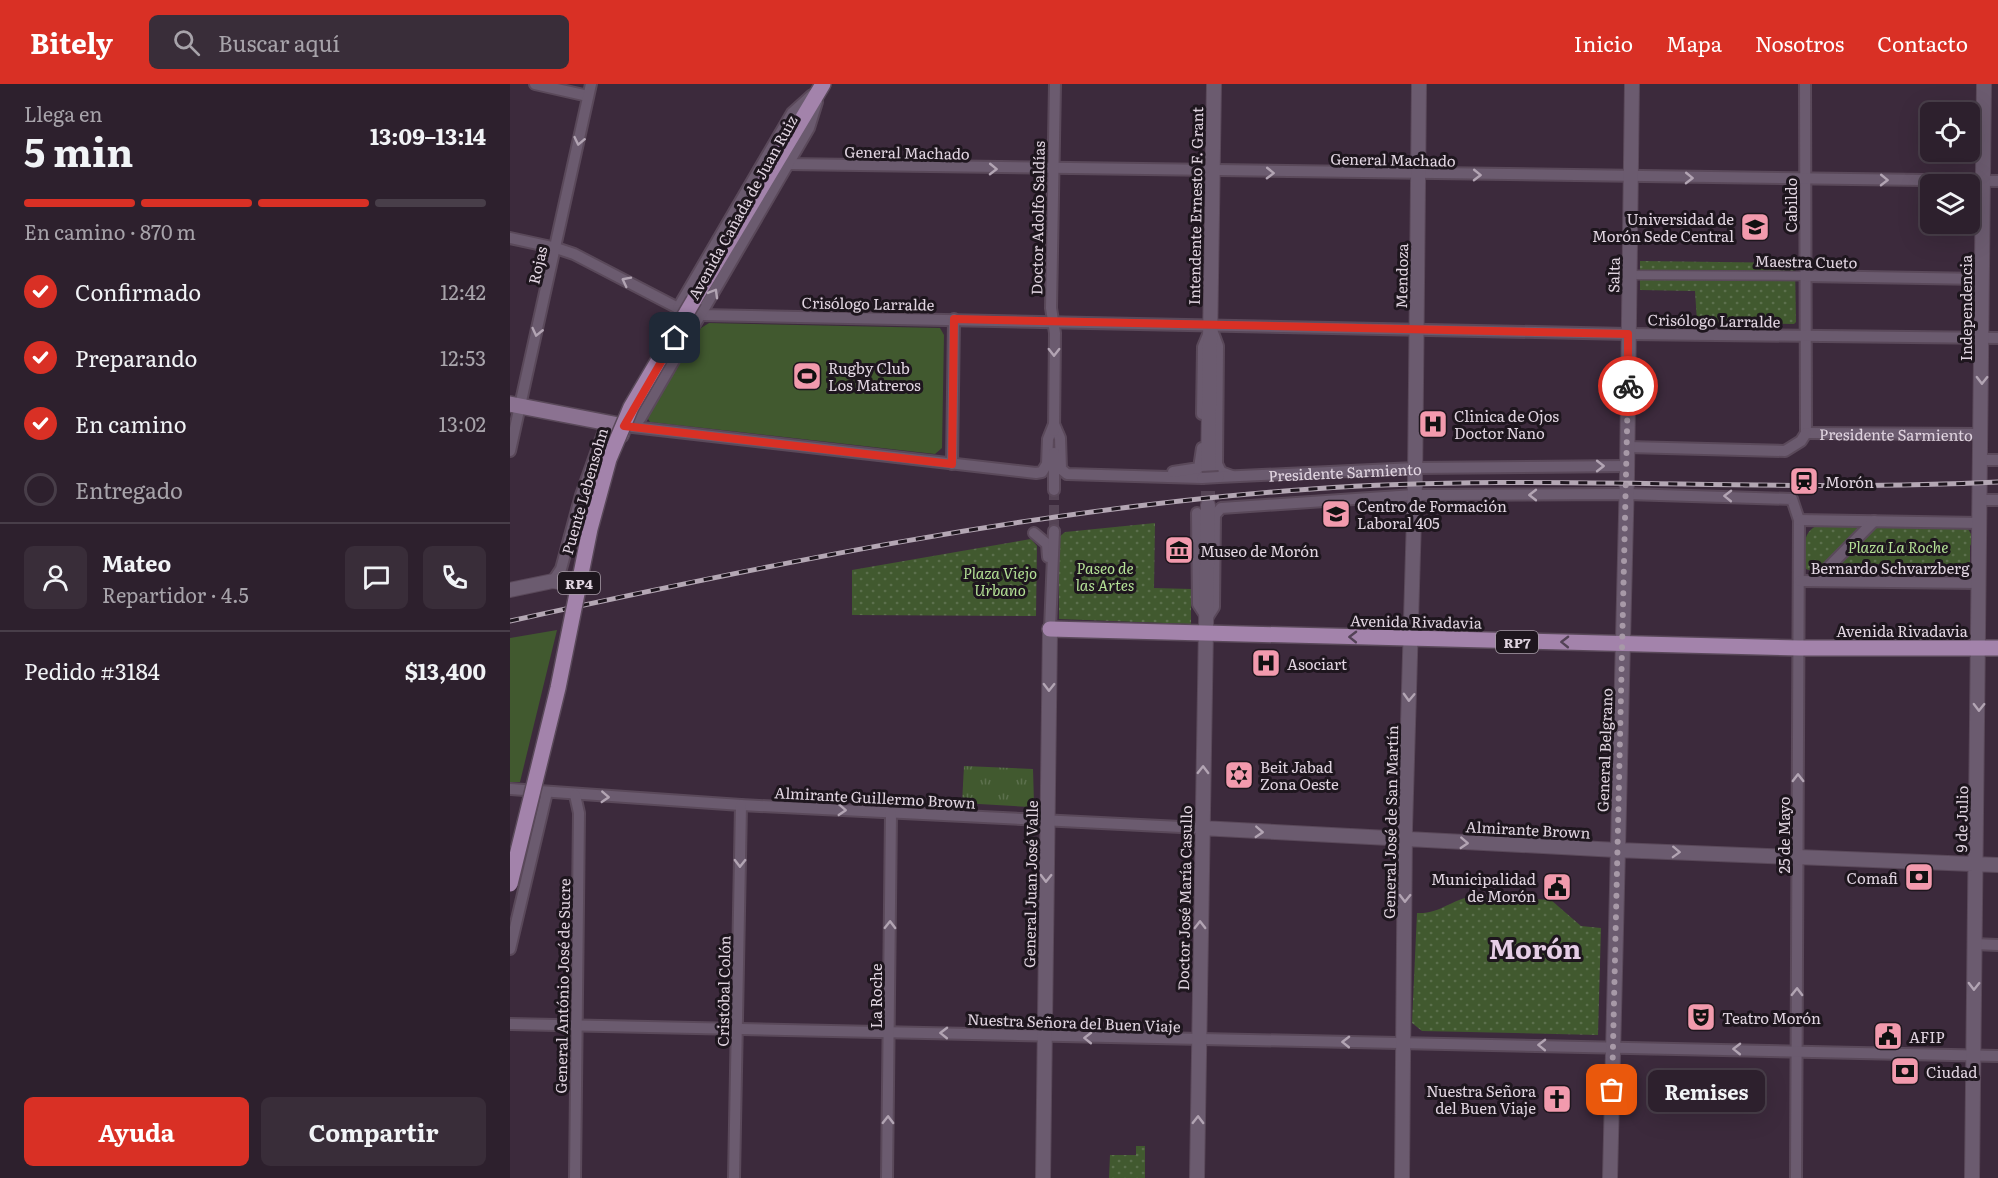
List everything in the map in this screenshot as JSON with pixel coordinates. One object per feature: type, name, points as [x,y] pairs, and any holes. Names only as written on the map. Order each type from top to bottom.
[{"type":"main road","name":"Avenida Cañada de Juan Ruiz","points":[[806,114],[822,86]]},
{"type":"main road","name":"Puente Lebensohn","points":[[510,884],[564,659],[590,529],[609,459],[631,407],[685,306],[806,114]]},
{"type":"main road","points":[[515,406],[624,426]]},
{"type":"main road","name":"Avenida Cañada de Juan Ruiz","points":[[541,792],[571,643],[575,585],[589,526],[624,426]]},
{"type":"main road","name":"Avenida Rivadavia","points":[[1050,629],[1206,626],[1411,639],[1799,648],[1998,648]]},
{"type":"street","points":[[535,84],[588,96]]},
{"type":"street","name":"Rojas","points":[[510,451],[515,406],[556,248],[591,84]]},
{"type":"street","name":"Doctor Adolfo Saldías","points":[[952,464],[1036,473],[1042,472],[1047,464],[1048,438],[1054,424],[1052,170],[1055,84]]},
{"type":"street","name":"Intendente Ernesto F. Grant","points":[[1210,476],[1214,84]]},
{"type":"street","name":"Mendoza","points":[[1415,468],[1419,84]]},
{"type":"street","name":"Salta","points":[[1627,466],[1632,84]]},
{"type":"street","name":"Cabildo","points":[[1805,84],[1806,433]]},
{"type":"street","name":"Independencia","points":[[1981,460],[1984,84]]},
{"type":"street","name":"Avenida Cañada de Juan Ruiz","points":[[624,426],[640,419],[701,315],[809,128],[822,86]]},
{"type":"street","name":"Avenida Cañada de Juan Ruiz","points":[[624,426],[685,322],[685,306],[792,113],[822,86]]},
{"type":"street","name":"General Machado","points":[[788,164],[1052,170],[1998,181]]},
{"type":"street","name":"Crisólogo Larralde","points":[[510,238],[556,248],[701,315],[1628,334],[1998,338]]},
{"type":"street","name":"Maestra Cueto","points":[[1630,274],[1982,279]]},
{"type":"street","points":[[624,426],[952,464],[954,319]]},
{"type":"street","name":"Intendente Ernesto F. Grant","points":[[1168,476],[1176,470],[1195,469],[1201,464],[1203,346],[1211,326]]},
{"type":"street","name":"Intendente Ernesto F. Grant","points":[[1211,326],[1218,346],[1217,464],[1221,472],[1232,476]]},
{"type":"street","points":[[553,581],[561,569],[581,495],[607,422]]},
{"type":"street","points":[[1054,424],[1054,490]]},
{"type":"street","name":"Doctor Adolfo Saldías","points":[[1054,424],[1060,438],[1064,472]]},
{"type":"street","name":"Presidente Sarmiento","points":[[1627,447],[1785,451],[1801,441],[1806,433],[1981,434]]},
{"type":"street","name":"Presidente Sarmiento","points":[[1981,460],[1998,460]]},
{"type":"street","name":"9 de Julio","points":[[1972,1178],[1981,460]]},
{"type":"street","name":"Presidente Sarmiento","points":[[1064,472],[1070,474],[1232,476],[1415,468],[1627,466]]},
{"type":"street","name":"General Belgrano","points":[[1610,1178],[1627,466]]},
{"type":"street","name":"General José de San Martín","points":[[1402,1178],[1406,840],[1415,468]]},
{"type":"street","name":"Presidente Sarmiento","points":[[1208,510],[1414,495],[1627,494],[1786,497]]},
{"type":"street","name":"25 de Mayo","points":[[1786,497],[1795,503],[1799,520],[1800,582],[1796,1178]]},
{"type":"street","points":[[1980,500],[1998,500]]},
{"type":"street","name":"Doctor José María Casullo","points":[[1197,1178],[1208,510]]},
{"type":"street","points":[[1799,520],[1980,523]]},
{"type":"street","points":[[1815,581],[1874,521]]},
{"type":"street","name":"General Juan José Valle","points":[[1043,1178],[1050,629],[1054,531]]},
{"type":"street","name":"General Juan José Valle","points":[[1034,533],[1047,544],[1047,585],[1051,591]]},
{"type":"street","points":[[510,590],[553,581],[575,585]]},
{"type":"street","name":"Bernardo Schvarzberg","points":[[1800,582],[1979,583]]},
{"type":"street","name":"Almirante Guillermo Brown","points":[[510,789],[741,805],[1201,828]]},
{"type":"street","points":[[510,949],[541,792]]},
{"type":"street","name":"General António José de Sucre","points":[[574,1178],[579,813],[575,795]]},
{"type":"street","name":"Cristóbal Colón","points":[[734,1178],[741,805]]},
{"type":"street","name":"La Roche","points":[[887,1178],[891,813]]},
{"type":"street","name":"Almirante Brown","points":[[1201,828],[1617,850],[1998,865]]},
{"type":"street","points":[[1974,944],[1998,945]]},
{"type":"street","name":"Nuestra Señora del Buen Viaje","points":[[510,1024],[1998,1056]]},
{"type":"green space","points":[[1640,261],[1795,263],[1796,322],[1794,324],[1697,322],[1695,291],[1640,290]]},
{"type":"green space","name":"Rugby Club Los Matreros","points":[[709,323],[940,328],[944,335],[942,448],[935,454],[650,422],[646,416],[701,328]]},
{"type":"green space","name":"Paseo de las Artes","points":[[1155,523],[1154,588],[1191,589],[1191,624],[1059,619],[1059,537],[1065,532]]},
{"type":"green space","name":"Plaza La Roche","points":[[1817,526],[1968,529],[1974,539],[1970,546],[1970,566],[1827,563],[1812,571],[1806,569],[1805,544],[1808,533]]},
{"type":"green space","name":"Plaza Viejo Urbano","points":[[1031,539],[1037,546],[1036,616],[852,615],[852,570]]},
{"type":"green space","points":[[557,630],[520,782],[510,782],[510,638]]},
{"type":"green space","points":[[964,766],[1033,769],[1034,804],[1029,807],[962,803]]},
{"type":"green space","points":[[1474,896],[1551,900],[1581,926],[1601,928],[1598,1035],[1422,1031],[1412,1023],[1417,913],[1440,909]]},
{"type":"green space","points":[[1136,1146],[1145,1146],[1145,1178],[1109,1178],[1110,1155],[1136,1155]]},
{"type":"tunnel","points":[[1208,472],[1208,505]]},
{"type":"tunnel","points":[[1054,490],[1054,531]]},
{"type":"railway","points":[[510,621],[909,540],[1110,509],[1211,498],[1312,489],[1484,483],[1912,485],[1998,482]]},
{"type":"way so far","points":[[1612,1090],[1628,386]]},
{"type":"place","name":"Universidad de Morón Sede Central","points":[[1755,227]]},
{"type":"place","name":"Rugby Club Los Matreros","points":[[807,376]]},
{"type":"place","name":"Clinica de Ojos Doctor Nano","points":[[1433,424]]},
{"type":"place","name":"Morón","points":[[1804,481]]},
{"type":"place","name":"Centro de Formación Laboral 405","points":[[1336,514]]},
{"type":"place","name":"Museo de Morón","points":[[1179,550]]},
{"type":"place","name":"Asociart","points":[[1266,663]]},
{"type":"place","name":"Beit Jabad Zona Oeste","points":[[1239,775]]},
{"type":"place","name":"Comafi","points":[[1919,877]]},
{"type":"place","name":"Municipalidad de Morón","points":[[1557,887]]},
{"type":"place","name":"Teatro Morón","points":[[1701,1017]]},
{"type":"place","name":"AFIP","points":[[1888,1036]]},
{"type":"place","name":"Ciudad","points":[[1905,1071]]},
{"type":"place","name":"Remises","points":[[1612,1090]]},
{"type":"place","name":"Nuestra Señora del Buen Viaje","points":[[1557,1099]]},
{"type":"district","name":"Morón","points":[[1535,947]]},
{"type":"route","points":[[675,338],[624,426],[952,464],[954,319],[1628,334],[1628,386]]}]
